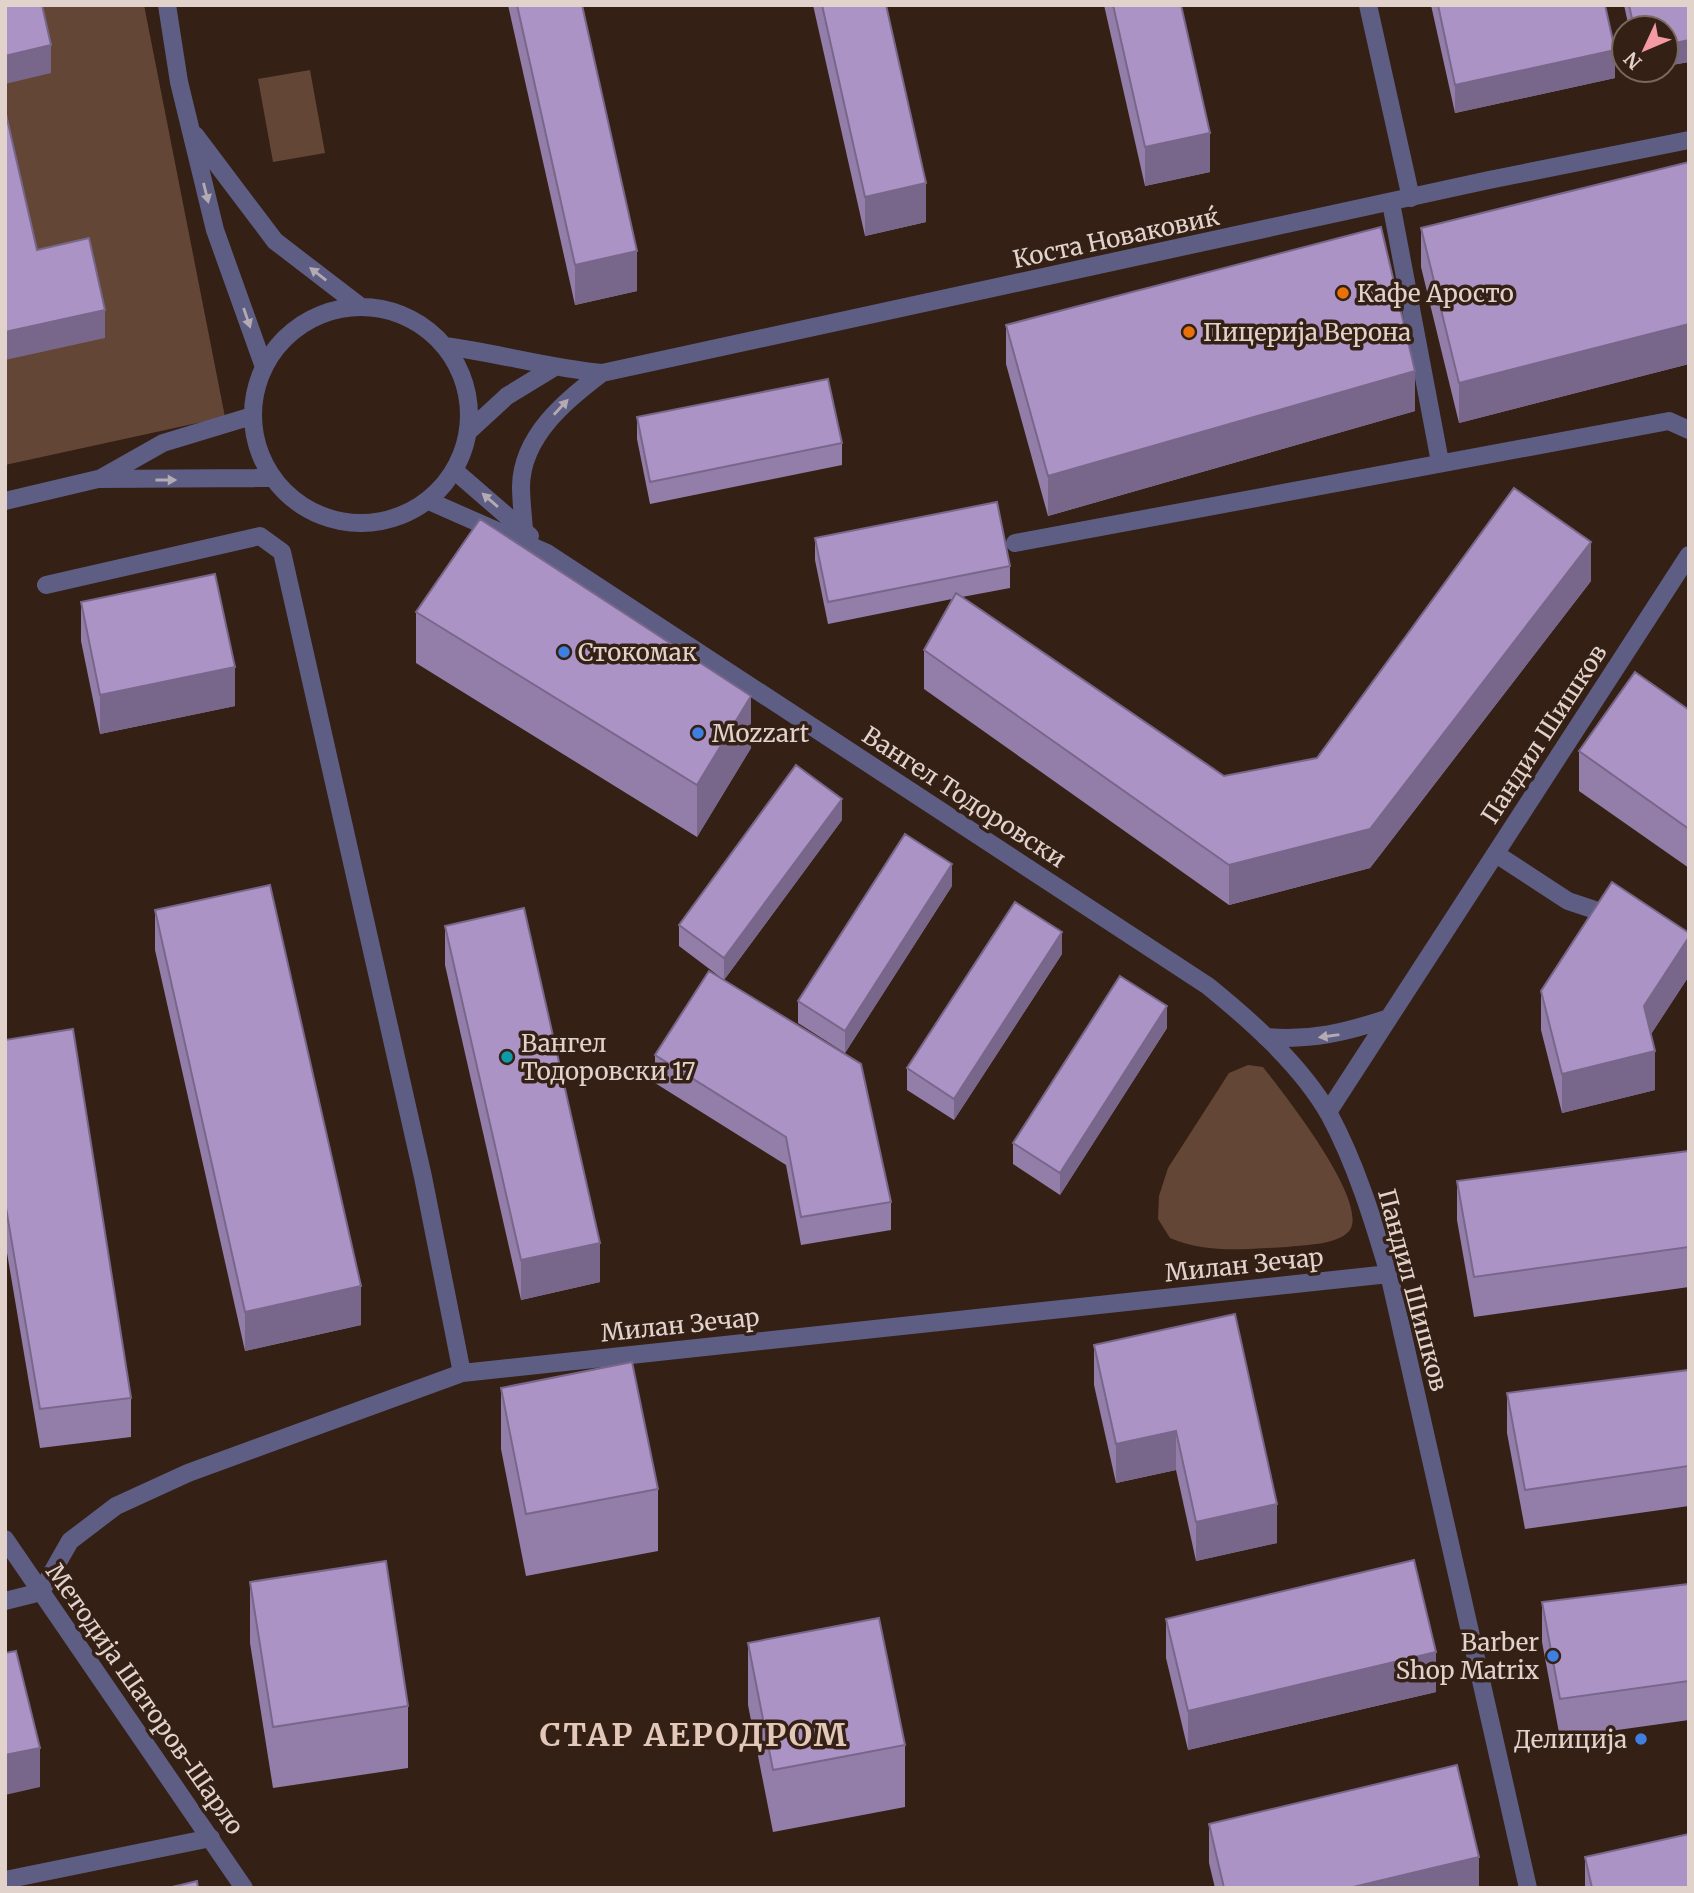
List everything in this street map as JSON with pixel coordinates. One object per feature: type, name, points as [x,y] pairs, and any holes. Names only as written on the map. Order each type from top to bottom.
[{"type":"street","points":[[167,5],[189,126],[215,230],[264,367]]},
{"type":"street","points":[[1368,5],[1411,198]]},
{"type":"street","points":[[189,126],[275,241],[361,307]]},
{"type":"street","name":"Коста Новаковиќ","points":[[444,346],[499,353],[553,368],[602,373],[1689,140]]},
{"type":"street","points":[[1391,203],[1440,462]]},
{"type":"street","points":[[361,307],[385,310],[407,318],[427,330],[444,346],[466,386],[469,431],[455,471],[429,501],[390,521],[346,523],[304,508],[273,478],[258,448],[252,416],[255,391],[264,367],[277,347],[294,330],[336,308],[361,307]]},
{"type":"street","points":[[469,431],[508,396],[553,368]]},
{"type":"street","points":[[524,530],[521,484],[529,451],[565,403],[602,373]]},
{"type":"street","points":[[98,479],[163,443],[252,416]]},
{"type":"street","points":[[1015,543],[1669,421],[1689,430]]},
{"type":"street","name":"Вангел Тодоровски","points":[[455,471],[524,530],[547,554]]},
{"type":"street","points":[[5,501],[98,479],[273,478]]},
{"type":"street","name":"Вангел Тодоровски","points":[[429,501],[547,554],[1208,986],[1266,1037],[1328,1112]]},
{"type":"street","points":[[46,585],[260,536],[282,552],[423,1177],[463,1373]]},
{"type":"street","name":"Пандил Шишков","points":[[1528,1888],[1389,1275],[1359,1182],[1328,1112],[1689,555]]},
{"type":"street","points":[[1496,854],[1568,901],[1635,925]]},
{"type":"street","points":[[1266,1037],[1299,1040],[1341,1034],[1390,1018]]},
{"type":"street","name":"Милан Зечар","points":[[41,1592],[70,1541],[116,1506],[188,1474],[463,1373],[1389,1275]]},
{"type":"street","name":"Методија Шаторов-Шарло","points":[[5,1539],[244,1888]]},
{"type":"street","points":[[5,1601],[41,1592]]},
{"type":"street","points":[[5,1880],[211,1838]]},
{"type":"shaded area","points":[[5,5],[144,5],[225,417],[5,465]]},
{"type":"shaded area","points":[[310,70],[325,153],[273,162],[258,79]]},
{"type":"shaded area","points":[[1248,1065],[1263,1067],[1304,1121],[1335,1170],[1352,1213],[1351,1228],[1340,1238],[1286,1247],[1212,1248],[1170,1238],[1158,1219],[1159,1196],[1168,1168],[1229,1073]]},
{"type":"building","points":[[5,5],[42,5],[51,45],[5,56]]},
{"type":"building","points":[[517,5],[582,5],[637,251],[575,265]]},
{"type":"building","points":[[822,5],[886,5],[926,183],[865,197]]},
{"type":"building","points":[[1113,5],[1181,5],[1210,133],[1145,147]]},
{"type":"building","points":[[1438,5],[1605,5],[1610,28],[1610,51],[1455,85]]},
{"type":"building","points":[[1629,5],[1689,5],[1689,40],[1680,42],[1680,14],[1631,14]]},
{"type":"building","points":[[5,110],[37,250],[89,238],[105,310],[5,332]]},
{"type":"building","points":[[1689,162],[1689,324],[1459,383],[1421,228]]},
{"type":"building","points":[[1381,227],[1415,371],[1048,476],[1006,325]]},
{"type":"building","points":[[828,379],[842,443],[650,482],[637,417]]},
{"type":"building","points":[[1514,488],[1591,542],[1370,829],[1229,865],[924,650],[956,593],[1224,776],[1317,758]]},
{"type":"building","points":[[997,502],[1010,566],[828,602],[815,538]]},
{"type":"building","points":[[480,519],[751,696],[697,785],[416,612]]},
{"type":"building","points":[[215,574],[235,667],[100,695],[81,602]]},
{"type":"building","points":[[1635,672],[1689,710],[1689,829],[1579,751]]},
{"type":"building","points":[[796,765],[842,799],[724,958],[679,925]]},
{"type":"building","points":[[905,834],[952,864],[845,1031],[798,1001]]},
{"type":"building","points":[[1612,882],[1689,933],[1689,937],[1644,1006],[1655,1051],[1562,1074],[1541,991]]},
{"type":"building","points":[[270,885],[361,1286],[245,1312],[155,910]]},
{"type":"building","points":[[1015,902],[1062,932],[954,1099],[907,1068]]},
{"type":"building","points":[[524,908],[600,1243],[521,1260],[445,926]]},
{"type":"building","points":[[709,971],[861,1064],[891,1202],[801,1217],[786,1137],[655,1055]]},
{"type":"building","points":[[1120,976],[1167,1006],[1060,1173],[1013,1143]]},
{"type":"building","points":[[73,1029],[131,1398],[40,1409],[5,1202],[5,1040]]},
{"type":"building","points":[[1689,1151],[1689,1247],[1474,1277],[1457,1181]]},
{"type":"building","points":[[1235,1314],[1277,1504],[1196,1522],[1176,1431],[1116,1444],[1094,1345]]},
{"type":"building","points":[[632,1362],[658,1489],[526,1514],[501,1388]]},
{"type":"building","points":[[1689,1370],[1689,1466],[1525,1490],[1507,1393]]},
{"type":"building","points":[[1414,1560],[1436,1652],[1188,1711],[1166,1619]]},
{"type":"building","points":[[386,1561],[408,1706],[273,1727],[250,1582]]},
{"type":"building","points":[[1689,1584],[1689,1681],[1560,1699],[1542,1602]]},
{"type":"building","points":[[879,1618],[905,1745],[773,1770],[748,1643]]},
{"type":"building","points":[[16,1651],[40,1748],[5,1755],[5,1653]]},
{"type":"building","points":[[1457,1765],[1479,1857],[1349,1888],[1224,1888],[1209,1824]]},
{"type":"building","points":[[1689,1834],[1689,1888],[1592,1888],[1585,1857]]},
{"type":"building","points":[[197,1881],[198,1888],[168,1888]]},
{"type":"place","name":"Кафе Аросто","points":[[1343,293]]},
{"type":"place","name":"Пицерија Верона","points":[[1189,332]]},
{"type":"place","name":"Стокомак","points":[[564,652]]},
{"type":"place","name":"Mozzart","points":[[698,733]]},
{"type":"place","name":"Вангел Тодоровски 17","points":[[507,1057]]},
{"type":"place","name":"Barber Shop Matrix","points":[[1553,1656]]},
{"type":"place","name":"Делиција","points":[[1641,1739]]},
{"type":"district","name":"СТАР АЕРОДРОМ","points":[[694,1735]]}]
